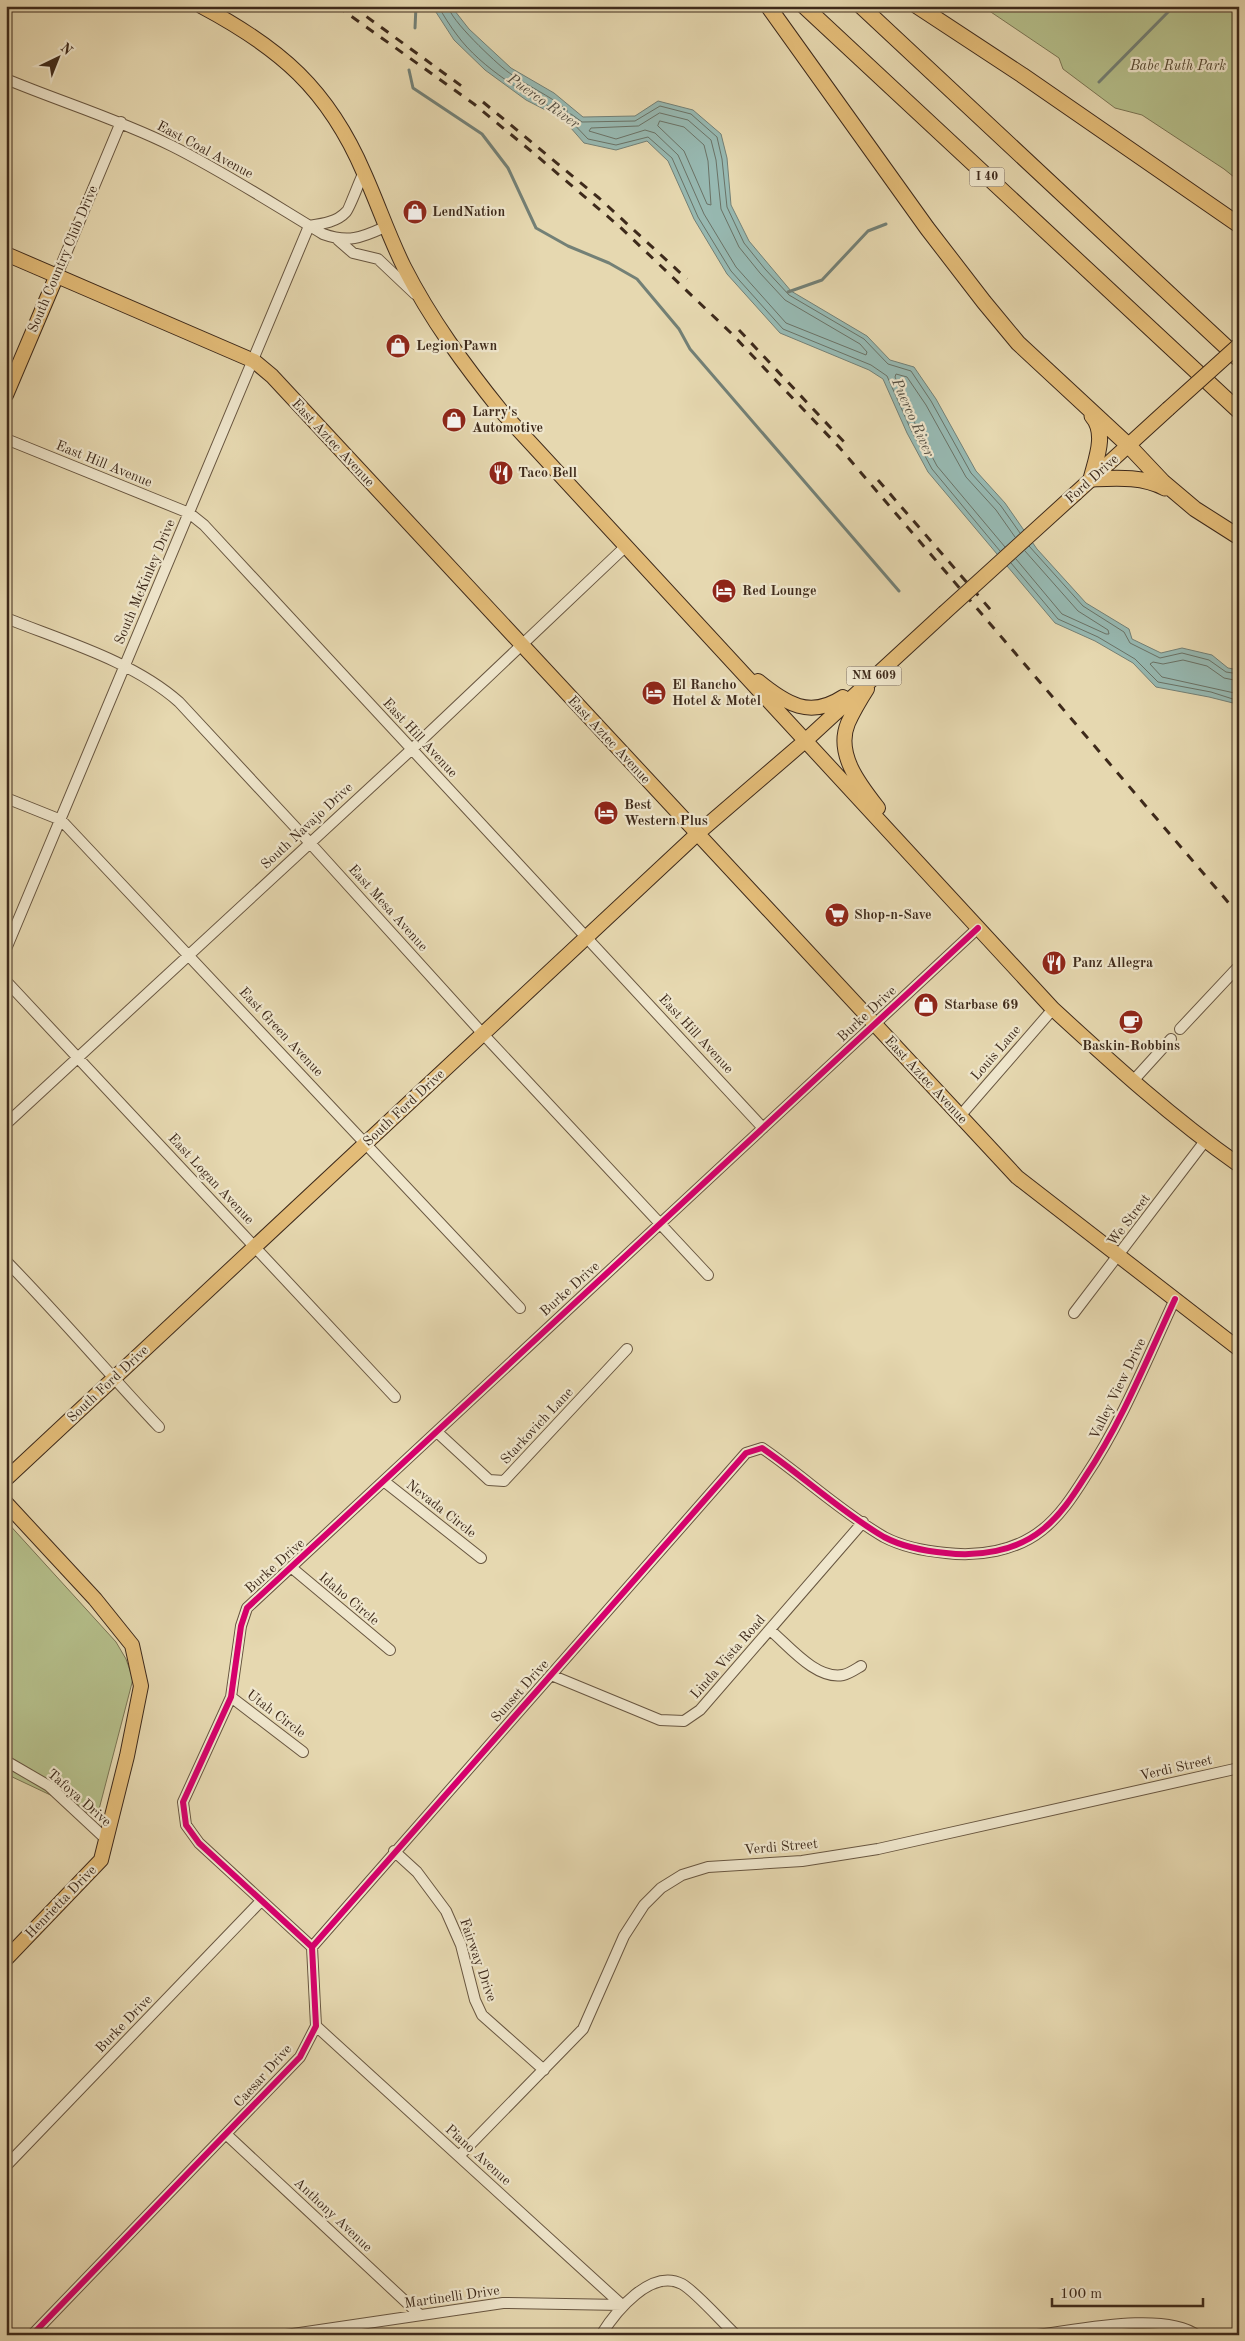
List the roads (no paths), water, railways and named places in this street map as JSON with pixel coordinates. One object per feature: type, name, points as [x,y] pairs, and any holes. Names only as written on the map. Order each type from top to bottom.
[{"type":"highway","points":[[768,6],[984,302],[1018,344],[1129,446],[1163,482],[1195,509]]},
{"type":"highway","name":"I 40","points":[[804,6],[1239,411]]},
{"type":"highway","name":"I 40","points":[[861,6],[1239,359]]},
{"type":"highway","points":[[917,6],[1022,74],[1239,225]]},
{"type":"highway","points":[[1076,396],[1096,421],[1100,435],[1092,479],[1121,478],[1154,482],[1239,537]]},
{"type":"main road","points":[[201,6],[242,28],[266,44],[313,87],[337,120],[364,172],[385,227],[423,302],[450,346],[502,412],[1053,1009],[1132,1082],[1205,1141],[1239,1165]]},
{"type":"main road","name":"East Aztec Avenue","points":[[6,254],[254,361],[278,383],[1017,1177],[1239,1350]]},
{"type":"main road","name":"South Country Club Drive","points":[[6,396],[57,275]]},
{"type":"main road","name":"Ford Drive","points":[[873,677],[1239,345]]},
{"type":"main road","points":[[718,647],[760,683],[799,707],[812,708],[830,705],[873,677]]},
{"type":"main road","points":[[873,677],[847,724],[844,740],[845,751],[850,766],[865,791],[933,880]]},
{"type":"main road","name":"NM 609","points":[[806,741],[873,677]]},
{"type":"main road","name":"South Ford Drive","points":[[6,1479],[698,834],[806,741]]},
{"type":"main road","name":"Henrietta Drive","points":[[6,1503],[95,1599],[132,1645],[141,1686],[101,1860],[6,1959]]},
{"type":"street","name":"East Coal Avenue","points":[[6,79],[121,122],[172,146],[230,177],[309,226],[338,240],[353,253],[378,259],[423,302]]},
{"type":"street","name":"South Country Club Drive","points":[[57,275],[121,122]]},
{"type":"street","points":[[309,226],[332,222],[347,212],[354,190],[364,172]]},
{"type":"street","name":"South McKinley Drive","points":[[6,949],[309,226]]},
{"type":"street","points":[[338,240],[367,235],[385,227]]},
{"type":"street","name":"East Hill Avenue","points":[[6,439],[188,513],[204,525],[588,937],[763,1128]]},
{"type":"street","name":"South Navajo Drive","points":[[6,1124],[412,749],[625,547]]},
{"type":"street","name":"East Mesa Avenue","points":[[6,618],[124,666],[163,688],[179,702],[310,842],[483,1034],[708,1275]]},
{"type":"street","name":"East Green Avenue","points":[[6,798],[61,820],[520,1308]]},
{"type":"street","name":"Burke Drive","points":[[232,1697],[241,1626],[247,1608],[385,1482],[546,1327],[660,1224],[978,928]]},
{"type":"street","points":[[1180,1029],[1239,966]]},
{"type":"street","name":"East Logan Avenue","points":[[6,981],[395,1397]]},
{"type":"street","name":"Louis Lane","points":[[960,1116],[1053,1009]]},
{"type":"street","points":[[1132,1082],[1171,1039]]},
{"type":"street","name":"We Street","points":[[1074,1313],[1119,1257],[1205,1141]]},
{"type":"street","points":[[6,1261],[60,1316],[114,1379],[159,1427]]},
{"type":"street","name":"Valley View Drive","points":[[746,1453],[762,1448],[862,1522],[885,1537],[908,1547],[954,1554],[981,1554],[1020,1543],[1042,1530],[1060,1512],[1078,1488],[1116,1428],[1175,1299]]},
{"type":"street","name":"Starkovich Lane","points":[[437,1432],[489,1480],[504,1481],[627,1349]]},
{"type":"street","name":"Sunset Drive","points":[[312,1946],[746,1453]]},
{"type":"street","name":"Nevada Circle","points":[[385,1482],[481,1558]]},
{"type":"street","name":"Linda Vista Road","points":[[551,1675],[660,1720],[684,1721],[700,1710],[862,1522]]},
{"type":"street","name":"Idaho Circle","points":[[292,1568],[390,1650]]},
{"type":"street","points":[[770,1630],[813,1667],[831,1674],[844,1675],[862,1666]]},
{"type":"street","points":[[232,1697],[183,1802],[186,1825],[199,1843],[261,1902],[312,1946],[316,2026]]},
{"type":"street","name":"Utah Circle","points":[[232,1697],[303,1752]]},
{"type":"street","name":"Tafoya Drive","points":[[6,1761],[49,1786],[107,1840]]},
{"type":"street","name":"Verdi Street","points":[[459,2156],[583,2029],[624,1936],[644,1905],[661,1888],[682,1875],[708,1867],[802,1861],[878,1849],[1239,1768]]},
{"type":"street","name":"Fairway Drive","points":[[394,1851],[417,1872],[446,1911],[461,1945],[475,2000],[482,2015],[544,2070]]},
{"type":"street","name":"Burke Drive","points":[[6,2166],[261,1902]]},
{"type":"street","name":"Caesar Drive","points":[[32,2335],[227,2135],[300,2057],[316,2026]]},
{"type":"street","name":"Piano Avenue","points":[[316,2026],[622,2305]]},
{"type":"street","name":"Anthony Avenue","points":[[227,2135],[420,2315]]},
{"type":"street","points":[[601,2335],[622,2305],[658,2280],[670,2280],[683,2284],[736,2335]]},
{"type":"street","name":"Martinelli Drive","points":[[286,2335],[503,2303],[622,2305]]},
{"type":"street","points":[[1037,2335],[1105,2331],[1155,2323],[1175,2326],[1197,2335]]},
{"type":"water","name":"Puerco River","points":[[432,6],[451,6],[469,29],[511,68],[554,93],[583,117],[635,116],[658,101],[693,110],[721,134],[727,158],[731,205],[749,241],[791,291],[867,336],[890,360],[914,367],[936,399],[976,471],[1005,503],[1037,549],[1086,603],[1129,629],[1132,639],[1161,653],[1182,648],[1212,655],[1228,668],[1239,670],[1239,707],[1233,703],[1209,697],[1156,687],[1133,663],[1095,641],[1055,623],[928,472],[907,433],[883,379],[869,370],[780,333],[727,274],[694,219],[668,161],[647,141],[616,150],[584,143],[563,119],[526,100],[485,70],[454,40]]},
{"type":"waterway","points":[[415,28],[416,6]]},
{"type":"waterway","points":[[1099,82],[1174,6]]},
{"type":"waterway","points":[[409,70],[413,88],[482,134],[508,168],[536,228],[568,246],[609,263],[637,279],[679,329],[690,349],[899,591]]},
{"type":"waterway","points":[[788,292],[822,280],[868,231],[886,224]]},
{"type":"railway","points":[[337,6],[474,104],[537,156],[620,227],[731,333],[839,447],[1239,915]]},
{"type":"railway","points":[[352,6],[467,90]]},
{"type":"railway","points":[[483,102],[599,198],[687,279]]},
{"type":"railway","points":[[739,330],[845,443]]},
{"type":"railway","points":[[878,480],[996,616]]},
{"type":"place","name":"LendNation","points":[[415,212]]},
{"type":"place","name":"Legion Pawn","points":[[398,346]]},
{"type":"place","name":"Larry's Automotive","points":[[454,420]]},
{"type":"place","name":"Taco Bell","points":[[501,473]]},
{"type":"place","name":"Red Lounge","points":[[724,591]]},
{"type":"place","name":"El Rancho Hotel & Motel","points":[[654,693]]},
{"type":"place","name":"Best Western Plus","points":[[606,813]]},
{"type":"place","name":"Shop-n-Save","points":[[837,915]]},
{"type":"place","name":"Panz Allegra","points":[[1054,963]]},
{"type":"place","name":"Starbase 69","points":[[926,1005]]},
{"type":"place","name":"Baskin-Robbins","points":[[1131,1022]]},
{"type":"park label","name":"Babe Ruth Park","points":[[1178,66]]}]
